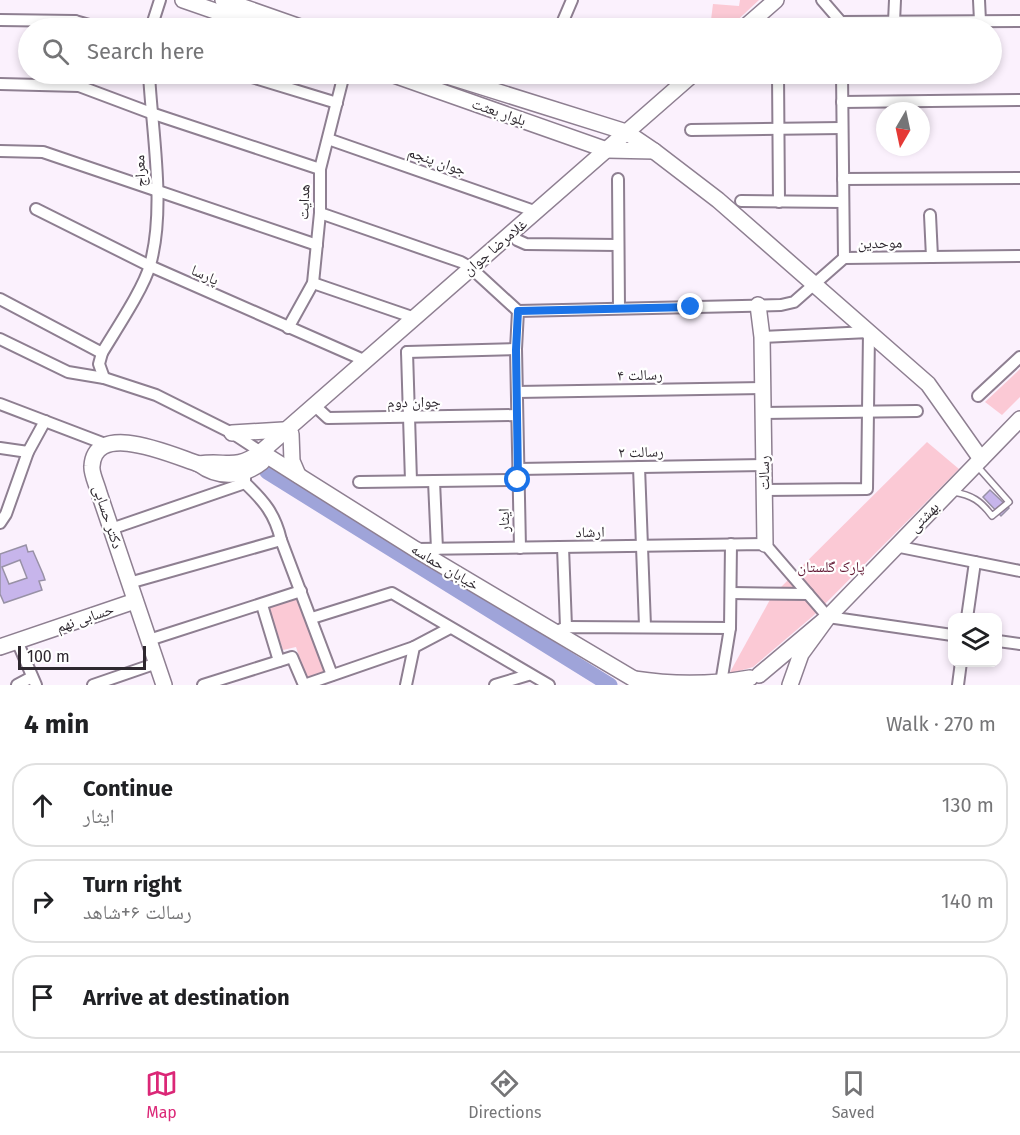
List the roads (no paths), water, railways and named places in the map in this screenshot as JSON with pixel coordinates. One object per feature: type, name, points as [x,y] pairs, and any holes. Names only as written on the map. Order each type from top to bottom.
[{"type":"main road","points":[[183,0],[235,18]]},
{"type":"main road","points":[[223,0],[274,18]]},
{"type":"main road","points":[[755,18],[776,0]]},
{"type":"main road","name":"بلوار بعثت","points":[[419,84],[607,150],[654,151]]},
{"type":"main road","name":"بلوار بعثت","points":[[472,84],[626,132],[654,151],[718,200],[928,384],[978,461]]},
{"type":"main road","name":"غلامرضا جوان","points":[[265,454],[470,267],[537,212],[681,84]]},
{"type":"main road","points":[[570,137],[577,118]]},
{"type":"main road","name":"رسالت","points":[[758,305],[762,337],[765,544]]},
{"type":"main road","name":"بهشتی","points":[[828,617],[1020,419]]},
{"type":"main road","points":[[232,433],[291,428],[292,461],[298,475]]},
{"type":"main road","points":[[105,444],[125,441],[199,464],[234,465],[265,454]]},
{"type":"main road","name":"دکتر حسابی","points":[[105,444],[96,454],[92,466],[164,685]]},
{"type":"main road","points":[[199,464],[208,471],[245,478],[265,454]]},
{"type":"main road","name":"خیابان حماسه","points":[[265,454],[415,549],[560,630],[638,682],[650,685]]},
{"type":"main road","name":"حسابی نهم","points":[[5,642],[135,601]]},
{"type":"main road","points":[[751,679],[828,617]]},
{"type":"main road","points":[[790,685],[801,654],[828,617]]},
{"type":"main road","points":[[751,679],[776,677],[785,685]]},
{"type":"main road","name":"خیابان حماسه","points":[[638,682],[671,685],[721,684],[751,679]]},
{"type":"street","points":[[154,18],[160,0]]},
{"type":"street","points":[[564,18],[572,0]]},
{"type":"street","points":[[822,0],[836,18]]},
{"type":"street","points":[[894,18],[895,0]]},
{"type":"street","points":[[979,0],[980,18]]},
{"type":"street","points":[[0,20],[18,21]]},
{"type":"street","points":[[1002,21],[1020,21]]},
{"type":"street","points":[[0,84],[79,86],[151,113],[320,169]]},
{"type":"street","name":"معراج","points":[[150,84],[156,189],[155,231],[150,266]]},
{"type":"street","points":[[274,84],[337,104]]},
{"type":"street","name":"هدایت","points":[[288,328],[313,283],[320,213],[320,169],[342,84]]},
{"type":"street","points":[[778,84],[779,202]]},
{"type":"street","points":[[842,84],[844,258]]},
{"type":"street","points":[[842,102],[1020,100]]},
{"type":"street","points":[[691,130],[842,128]]},
{"type":"street","name":"جوان پنجم","points":[[328,139],[537,212]]},
{"type":"street","points":[[0,151],[43,152],[317,246]]},
{"type":"street","points":[[843,179],[1020,178]]},
{"type":"street","points":[[618,179],[619,308]]},
{"type":"street","points":[[741,201],[843,202]]},
{"type":"street","name":"پارسا","points":[[36,209],[150,266],[366,362]]},
{"type":"street","points":[[320,213],[470,267],[518,311]]},
{"type":"street","points":[[930,215],[932,257]]},
{"type":"street","points":[[512,233],[517,240],[526,244],[618,245]]},
{"type":"street","name":"موحدین","points":[[518,311],[781,305],[794,302],[844,258],[1020,256]]},
{"type":"street","points":[[105,378],[99,364],[102,353],[150,266]]},
{"type":"street","points":[[313,283],[415,318]]},
{"type":"street","points":[[0,299],[102,353]]},
{"type":"street","name":"ایثار","points":[[518,311],[516,350],[520,548]]},
{"type":"street","points":[[762,337],[868,332],[867,489],[765,490]]},
{"type":"street","points":[[0,339],[68,372],[105,378],[156,394],[232,433],[265,454]]},
{"type":"street","points":[[391,339],[407,352],[516,350]]},
{"type":"street","points":[[407,352],[411,481]]},
{"type":"street","points":[[978,396],[1020,357]]},
{"type":"street","name":"رسالت ۴","points":[[517,392],[763,388]]},
{"type":"street","points":[[0,404],[105,444]]},
{"type":"street","name":"جوان دوم","points":[[315,406],[328,418],[517,415]]},
{"type":"street","points":[[763,413],[916,411]]},
{"type":"street","points":[[0,523],[13,495],[28,452],[45,421]]},
{"type":"street","points":[[0,448],[28,452]]},
{"type":"street","name":"رسالت ۲","points":[[359,482],[434,481],[639,467],[764,465]]},
{"type":"street","points":[[639,467],[640,546],[645,626]]},
{"type":"street","points":[[111,529],[245,478],[268,505],[332,675]]},
{"type":"street","points":[[434,481],[437,549]]},
{"type":"street","points":[[0,495],[13,495]]},
{"type":"street","points":[[129,584],[281,540]]},
{"type":"street","points":[[721,684],[730,628],[731,544]]},
{"type":"street","points":[[765,544],[828,617],[948,634]]},
{"type":"street","name":"ارشاد","points":[[415,549],[765,544]]},
{"type":"street","points":[[896,546],[1020,572]]},
{"type":"street","points":[[563,547],[560,630],[645,626],[730,628]]},
{"type":"street","points":[[968,613],[975,562]]},
{"type":"street","points":[[149,640],[301,591]]},
{"type":"street","points":[[312,618],[392,593],[528,675],[549,685]]},
{"type":"street","points":[[732,593],[808,594]]},
{"type":"street","points":[[262,605],[279,661]]},
{"type":"street","points":[[203,685],[292,657],[304,685],[414,647],[450,628]]},
{"type":"street","points":[[5,642],[34,681],[17,685]]},
{"type":"street","points":[[1002,642],[1020,644]]},
{"type":"street","points":[[406,685],[414,647]]},
{"type":"street","points":[[93,685],[157,663]]},
{"type":"street","points":[[958,685],[960,667]]},
{"type":"street","points":[[495,685],[528,675]]},
{"type":"lane","points":[[949,492],[969,495],[983,504],[992,516],[1009,502],[978,461]]},
{"type":"waterway","points":[[267,472],[610,685]]},
{"type":"park label","name":"پارک گلستان","points":[[831,567]]}]
